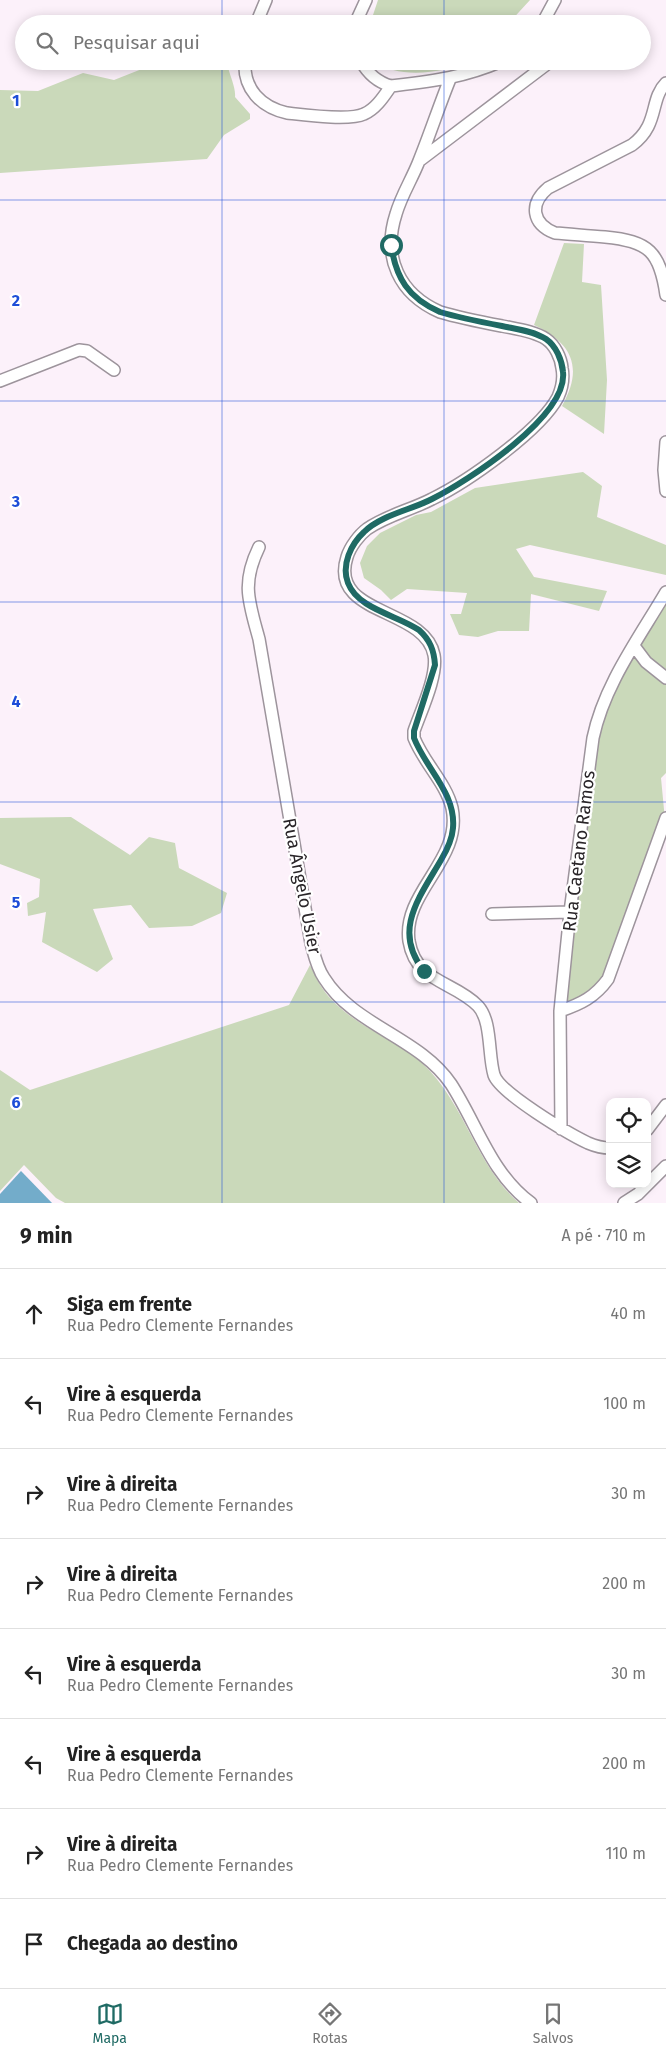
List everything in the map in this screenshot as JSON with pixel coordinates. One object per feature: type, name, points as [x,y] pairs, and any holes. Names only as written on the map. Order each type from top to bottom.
[{"type":"street","points":[[260,15],[266,0]]},
{"type":"street","points":[[360,15],[366,0]]},
{"type":"street","points":[[547,15],[555,0]]},
{"type":"street","points":[[245,70],[246,80],[258,100],[276,111],[287,113],[356,117],[371,110],[382,99],[386,85]]},
{"type":"street","points":[[368,70],[373,77],[386,85],[450,79],[481,70]]},
{"type":"street","points":[[419,161],[539,70]]},
{"type":"street","points":[[450,79],[419,161],[396,213],[391,245],[397,273],[414,296],[440,312],[530,332],[546,339],[556,350],[562,364],[562,387],[548,411],[530,431],[459,484],[431,500],[382,520],[365,530],[347,556],[347,581],[358,598],[419,630],[426,636],[434,656],[435,665],[414,731],[414,738],[448,796],[453,828],[448,847],[411,916],[409,930],[412,952],[424,971],[470,1000],[484,1014],[494,1074],[502,1088],[561,1129],[589,1144],[606,1148]]},
{"type":"street","points":[[666,82],[660,89],[649,129],[641,139],[548,188],[539,196],[535,205],[539,223],[545,229],[555,233],[623,238],[645,247],[659,264],[666,296]]},
{"type":"street","points":[[0,382],[79,350],[88,351],[114,370]]},
{"type":"street","points":[[666,442],[664,470],[666,491]]},
{"type":"street","name":"Rua Ângelo Usier","points":[[259,547],[252,560],[248,577],[248,594],[259,639],[311,943],[323,976],[341,998],[355,1009],[430,1060],[451,1084],[489,1156],[514,1187],[531,1203]]},
{"type":"street","name":"Rua Caetano Ramos","points":[[561,1129],[560,1011],[570,912],[592,738],[597,717],[605,698],[666,592]]},
{"type":"street","points":[[634,646],[646,662],[666,678]]},
{"type":"street","points":[[560,1011],[579,1005],[591,998],[608,979],[666,818]]},
{"type":"street","points":[[492,914],[570,912]]},
{"type":"street","points":[[651,1125],[666,1105]]},
{"type":"street","points":[[624,1203],[638,1194],[666,1166]]},
{"type":"green space","points":[[378,0],[530,0],[516,15],[373,15]]},
{"type":"green space","points":[[139,70],[229,70],[235,97],[250,114],[250,119],[224,135],[207,159],[0,173],[0,90],[38,91],[83,73],[114,80]]},
{"type":"green space","points":[[393,70],[442,70],[421,73]]},
{"type":"green space","points":[[564,243],[584,244],[582,282],[601,285],[607,380],[604,434],[562,406],[569,392],[572,379],[573,368],[570,358],[558,340],[534,325]]},
{"type":"green space","points":[[583,472],[602,486],[597,517],[666,545],[666,575],[530,545],[516,549],[534,577],[607,591],[599,611],[531,594],[529,631],[498,631],[478,637],[459,635],[450,614],[461,614],[467,593],[407,589],[391,600],[364,578],[360,563],[367,546],[380,533],[416,515],[431,512],[475,488]]},
{"type":"green space","points":[[666,593],[666,773],[661,778],[665,820],[608,979],[560,1011],[597,717]]},
{"type":"green space","points":[[71,817],[130,855],[149,837],[175,843],[179,868],[227,893],[221,913],[192,926],[149,928],[131,905],[93,909],[113,959],[97,972],[42,942],[46,912],[28,916],[27,903],[39,897],[40,879],[0,864],[0,818]]},
{"type":"green space","points":[[310,965],[325,992],[343,1010],[355,1020],[407,1051],[430,1071],[453,1103],[493,1173],[519,1203],[65,1203],[56,1198],[24,1165],[0,1191],[0,1070],[30,1090],[289,1005]]},
{"type":"water","points":[[21,1171],[52,1203],[0,1203],[0,1194]]},
{"type":"route","points":[[391,245],[397,273],[414,296],[440,312],[530,332],[546,339],[556,350],[562,364],[563,374],[562,387],[557,398],[530,431],[459,484],[431,500],[382,520],[365,530],[347,556],[347,581],[358,598],[411,624],[419,630],[426,636],[434,656],[435,665],[414,731],[414,738],[448,796],[453,818],[453,828],[452,838],[448,847],[416,903],[411,916],[409,940],[412,952],[424,971]]}]
